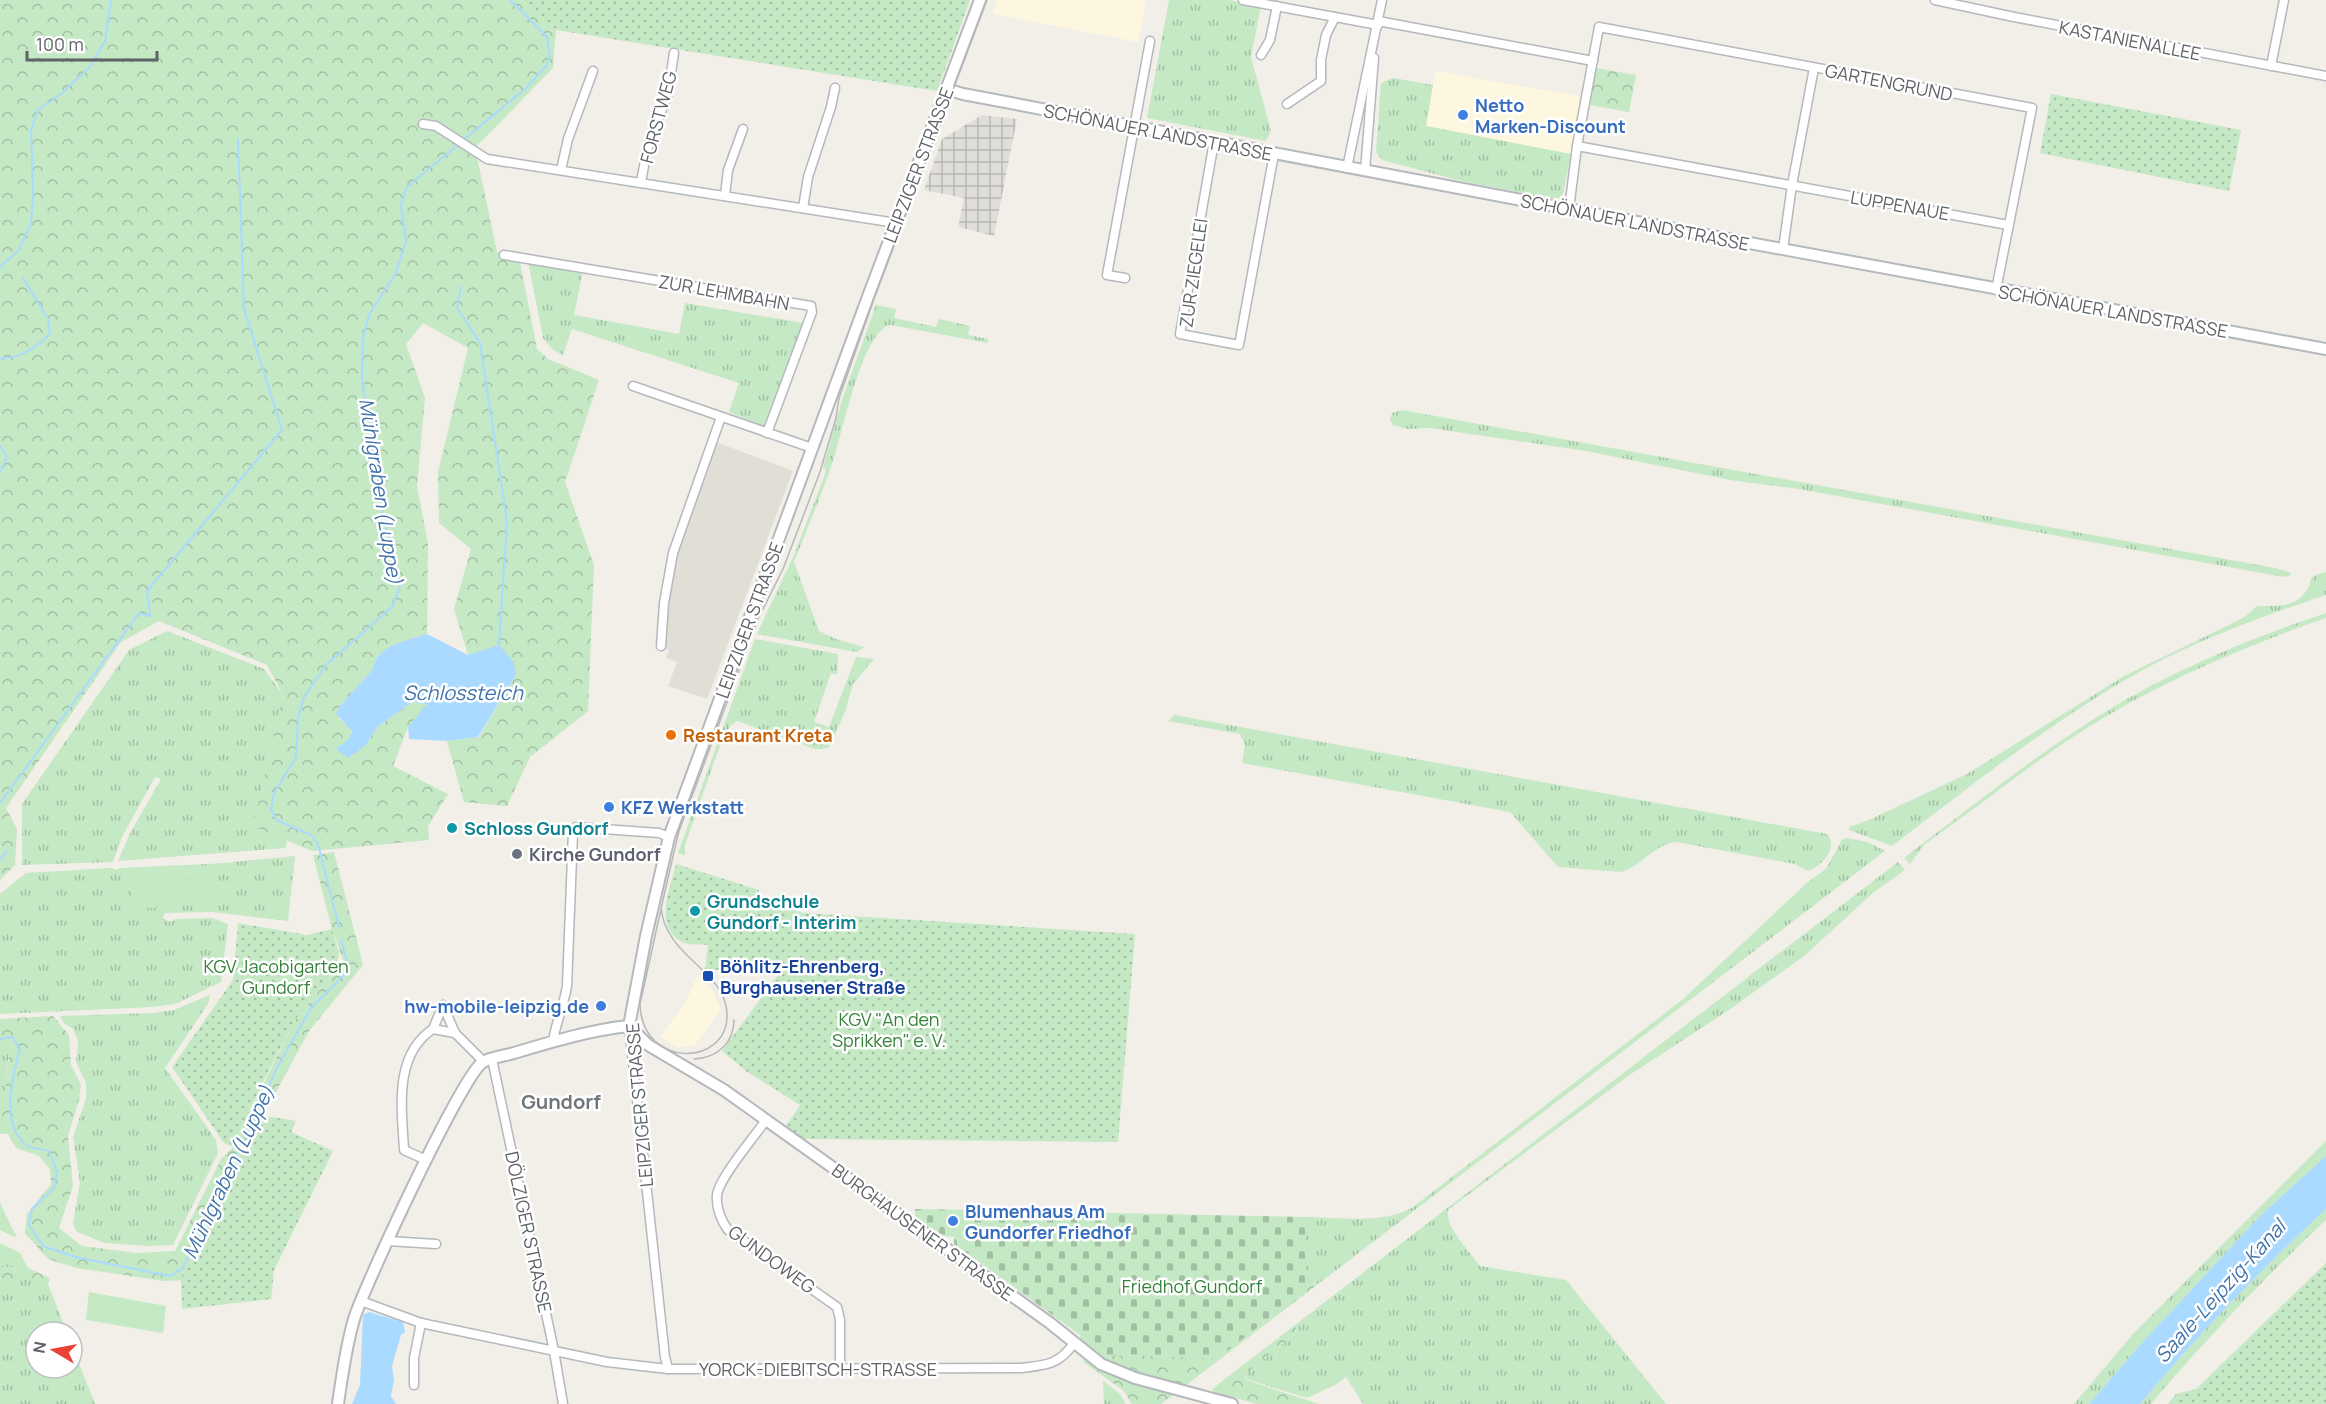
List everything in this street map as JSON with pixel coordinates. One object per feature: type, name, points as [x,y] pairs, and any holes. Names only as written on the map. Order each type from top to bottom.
[{"type":"street","name":"LEIPZIGER STRASSE","points":[[668,1370],[663,1345],[629,1026],[646,936],[669,837],[980,0]]},
{"type":"street","points":[[1243,0],[1593,61]]},
{"type":"street","points":[[1347,168],[1382,0]]},
{"type":"street","points":[[2271,66],[2284,0]]},
{"type":"street","name":"KASTANIENALLEE","points":[[1941,1],[2326,76]]},
{"type":"street","points":[[1261,55],[1270,40],[1277,6]]},
{"type":"street","points":[[1287,104],[1321,81],[1321,60],[1326,35],[1335,17]]},
{"type":"street","name":"GARTENGRUND","points":[[1569,209],[1577,146],[1599,27],[2032,108],[1996,290]]},
{"type":"street","points":[[1365,171],[1371,120],[1376,37]]},
{"type":"street","points":[[1125,278],[1107,275],[1150,41]]},
{"type":"street","name":"FORSTWEG","points":[[641,182],[647,150],[668,93],[674,53]]},
{"type":"street","points":[[1783,249],[1792,185],[1814,68]]},
{"type":"street","points":[[561,170],[568,139],[593,71]]},
{"type":"street","points":[[803,208],[808,177],[835,88]]},
{"type":"street","name":"SCHÖNAUER LANDSTRASSE","points":[[946,89],[1347,168],[1996,290],[2326,349]]},
{"type":"street","name":"FORSTWEG","points":[[423,124],[436,126],[487,159],[896,223]]},
{"type":"street","points":[[725,195],[728,170],[743,129]]},
{"type":"street","name":"ZUR ZIEGELEI","points":[[1214,142],[1180,334],[1239,345],[1274,154]]},
{"type":"street","name":"LUPPENAUE","points":[[1577,146],[2008,225]]},
{"type":"street","name":"ZUR LEHMBAHN","points":[[504,255],[811,306],[812,312],[767,433]]},
{"type":"street","points":[[633,386],[812,448]]},
{"type":"street","points":[[661,646],[664,603],[673,553],[721,417]]},
{"type":"street","points":[[553,1041],[555,1025],[565,999],[567,986],[573,832],[576,827],[658,833],[669,837]]},
{"type":"street","points":[[426,1160],[404,1150],[401,1088],[406,1065],[414,1049],[433,1029],[439,1011],[444,1005],[455,1033]]},
{"type":"street","points":[[338,1404],[349,1337],[361,1301],[426,1160],[471,1075],[488,1060],[553,1041],[629,1026]]},
{"type":"street","name":"BURGHAUSENER STRASSE","points":[[629,1026],[648,1045],[724,1090],[1033,1311],[1101,1364],[1233,1404]]},
{"type":"street","points":[[433,1029],[455,1033],[488,1060]]},
{"type":"street","name":"DÖLZIGER STRASSE","points":[[488,1060],[554,1351],[563,1404]]},
{"type":"street","name":"GUNDOWEG","points":[[766,1120],[720,1184],[717,1198],[719,1211],[728,1230],[837,1307],[840,1320],[840,1370]]},
{"type":"street","points":[[388,1241],[436,1244]]},
{"type":"street","name":"YORCK-DIEBITSCH-STRASSE","points":[[361,1301],[422,1323],[607,1362],[668,1370],[1021,1368],[1058,1360],[1065,1356],[1074,1343]]},
{"type":"street","points":[[414,1385],[414,1358],[422,1323]]},
{"type":"shaded area","points":[[998,0],[1146,0],[1138,42],[993,14]]},
{"type":"shaded area","points":[[1436,71],[1583,97],[1571,154],[1425,126]]},
{"type":"shaded area","points":[[982,115],[1017,119],[994,236],[958,227],[964,198],[924,190],[942,139]]},
{"type":"shaded area","points":[[716,442],[793,471],[707,699],[668,686],[677,662],[666,658],[669,650],[664,648],[670,591],[677,557]]},
{"type":"shaded area","points":[[698,975],[713,991],[721,1009],[694,1046],[678,1047],[660,1037],[685,1003]]},
{"type":"green space","points":[[0,0],[521,0],[556,30],[553,68],[475,148],[497,252],[520,262],[537,349],[548,359],[599,380],[565,482],[594,565],[588,711],[530,757],[507,806],[464,802],[447,741],[479,737],[516,675],[468,655],[454,609],[471,549],[439,523],[438,472],[468,348],[423,323],[406,344],[425,398],[417,486],[428,544],[427,634],[394,645],[380,654],[373,669],[340,706],[338,718],[352,730],[348,740],[366,745],[377,727],[412,702],[428,704],[408,727],[393,766],[448,794],[428,826],[429,840],[312,851],[253,826],[283,695],[267,665],[159,621],[121,642],[6,808],[17,829],[15,865],[0,880]]},
{"type":"green space","points":[[521,0],[970,0],[937,91],[556,30]]},
{"type":"green space","points":[[1169,0],[1230,0],[1261,6],[1251,57],[1271,131],[1266,141],[1147,118]]},
{"type":"green space","points":[[1596,68],[1636,75],[1629,112],[1589,105]]},
{"type":"green space","points":[[1393,78],[1433,85],[1426,126],[1571,154],[1563,194],[1558,199],[1544,197],[1457,180],[1382,160],[1376,152],[1381,83]]},
{"type":"green space","points":[[2051,94],[2241,130],[2229,191],[2040,153]]},
{"type":"green space","points":[[528,261],[583,271],[574,315],[679,334],[685,303],[803,323],[764,426],[729,412],[739,383],[572,329],[563,355],[553,350],[543,338]]},
{"type":"green space","points":[[876,305],[896,309],[894,318],[936,327],[939,319],[970,326],[968,335],[988,339],[988,343],[891,325],[881,331],[862,364],[831,467],[794,562],[819,631],[836,639],[864,647],[857,652],[757,634],[794,555],[824,477],[826,469],[823,468],[842,400]]},
{"type":"green space","points":[[1402,410],[2275,568],[2289,572],[2291,575],[2284,577],[1799,489],[1736,481],[1586,451],[1430,428],[1407,429],[1393,425],[1390,420],[1392,413]]},
{"type":"green space","points":[[2326,572],[2326,595],[2232,629],[2186,649],[2108,690],[2044,732],[1892,846],[1849,830],[1849,827],[1869,820],[1967,774],[2124,676],[2231,624],[2246,616],[2257,606],[2294,602],[2306,592],[2313,576]]},
{"type":"green space","points":[[2326,613],[2326,618],[2204,666],[2115,711],[2049,753],[1925,844],[1910,864],[1904,858],[2035,759],[2080,728],[2138,693],[2230,649]]},
{"type":"green space","points":[[167,631],[264,669],[283,695],[254,825],[287,840],[286,848],[118,861],[129,835],[161,779],[155,777],[122,837],[113,862],[22,865],[22,804],[129,650]]},
{"type":"green space","points":[[755,639],[838,654],[837,675],[831,673],[814,722],[829,727],[856,657],[874,659],[853,684],[845,712],[829,747],[815,749],[737,721],[730,726],[718,751],[685,845],[685,855],[678,853]]},
{"type":"green space","points":[[1174,715],[1827,834],[1830,839],[1830,851],[1819,865],[1808,871],[1795,864],[1676,842],[1661,847],[1621,872],[1558,867],[1510,812],[1242,763],[1245,745],[1240,734],[1168,721]]},
{"type":"green space","points":[[1846,838],[1868,842],[1885,851],[1318,1284],[1305,1269],[1305,1217],[1375,1218],[1402,1213],[1413,1207],[1682,1000],[1808,882],[1826,869],[1842,840]]},
{"type":"green space","points":[[334,852],[363,965],[309,1031],[263,1116],[189,1280],[164,1281],[76,1268],[48,1259],[25,1233],[27,1214],[51,1184],[50,1169],[39,1156],[16,1148],[4,1127],[2,1112],[10,1046],[0,1048],[0,1019],[53,1016],[69,1035],[71,1065],[81,1085],[68,1136],[73,1186],[59,1228],[82,1246],[137,1253],[175,1251],[221,1159],[233,1147],[294,1021],[344,963],[332,929],[313,855]]},
{"type":"green space","points":[[295,856],[288,921],[213,912],[165,913],[163,918],[170,922],[175,919],[212,918],[228,924],[221,982],[175,1004],[0,1014],[0,894],[26,873],[208,864],[207,872],[133,874],[217,904],[218,871],[223,863]]},
{"type":"green space","points":[[1898,862],[1905,870],[1874,892],[1804,956],[1729,1010],[1631,1074],[1449,1209],[1448,1215],[1453,1230],[1480,1266],[1566,1280],[1666,1404],[1363,1404],[1346,1377],[1337,1384],[1307,1398],[1246,1379],[1247,1372],[1297,1333],[1295,1325]]},
{"type":"green space","points":[[223,863],[218,871],[218,904],[132,909],[132,874],[207,872],[208,864]]},
{"type":"green space","name":"KGV \"An den Sprikken\" e. V.","points":[[676,864],[759,890],[757,897],[803,913],[1135,934],[1118,1142],[803,1139],[786,1126],[800,1105],[746,1071],[722,1051],[779,974],[705,969],[708,945],[684,943],[674,936],[668,928],[666,907]]},
{"type":"green space","name":"KGV Jacobigarten Gundorf","points":[[238,923],[307,935],[332,929],[339,954],[336,970],[294,1021],[233,1147],[224,1143],[172,1067],[233,980]]},
{"type":"green space","points":[[210,995],[208,1004],[165,1068],[216,1140],[218,1153],[173,1245],[104,1243],[76,1231],[73,1223],[80,1182],[73,1137],[86,1099],[86,1083],[76,1062],[78,1041],[73,1029],[64,1023],[60,1016],[153,1013],[174,1010]]},
{"type":"green space","points":[[10,1045],[4,1103],[8,1134],[0,1134],[0,1048]]},
{"type":"green space","points":[[265,1116],[296,1121],[291,1132],[333,1151],[274,1270],[271,1299],[182,1309],[181,1280]]},
{"type":"green space","points":[[2326,1141],[2326,1156],[2262,1214],[2141,1344],[2089,1404],[2074,1404],[2133,1334]]},
{"type":"green space","points":[[0,1203],[17,1238],[0,1230]]},
{"type":"green space","name":"Friedhof Gundorf","points":[[915,1209],[1305,1217],[1305,1269],[1316,1282],[1218,1358],[1108,1355],[954,1244],[954,1237],[944,1236],[915,1218]]},
{"type":"green space","points":[[2326,1209],[2326,1220],[2236,1309],[2151,1404],[2140,1404],[2230,1304]]},
{"type":"green space","points":[[0,1243],[20,1253],[28,1268],[0,1267]]},
{"type":"green space","points":[[2326,1263],[2326,1404],[2168,1404],[2176,1394],[2196,1389]]},
{"type":"green space","points":[[0,1267],[28,1268],[50,1278],[48,1284],[38,1279],[0,1279]]},
{"type":"green space","points":[[0,1279],[38,1279],[48,1284],[62,1320],[24,1320],[24,1380],[84,1380],[84,1376],[95,1404],[0,1404]]},
{"type":"green space","points":[[1316,1282],[1318,1284],[1185,1386],[1129,1371],[1103,1359],[1080,1341],[1080,1335],[1109,1355],[1218,1358]]},
{"type":"green space","points":[[89,1292],[166,1306],[163,1333],[86,1320]]},
{"type":"green space","points":[[1295,1325],[1297,1333],[1247,1372],[1246,1380],[1319,1404],[1257,1404],[1213,1392],[1212,1389]]},
{"type":"green space","points":[[1082,1361],[1087,1361],[1124,1381],[1173,1395],[1161,1404],[1132,1404],[1124,1391]]},
{"type":"green space","points":[[1103,1381],[1120,1394],[1126,1404],[1104,1404]]},
{"type":"water","name":"Schlossteich","points":[[427,634],[468,655],[499,645],[513,661],[516,675],[478,737],[447,741],[409,739],[408,727],[427,704],[412,702],[377,727],[366,745],[348,758],[336,749],[348,740],[352,731],[336,714],[340,706],[373,669],[380,654],[394,645]]},
{"type":"water","name":"Saale-Leipzig-Kanal","points":[[2326,1156],[2326,1209],[2230,1304],[2140,1404],[2089,1404],[2141,1344],[2262,1214]]},
{"type":"water","points":[[369,1312],[403,1322],[405,1332],[401,1335],[392,1366],[394,1380],[391,1396],[396,1404],[352,1404],[360,1385],[363,1315]]},
{"type":"waterway","points":[[0,267],[18,251],[31,224],[33,191],[31,130],[38,110],[62,93],[89,68],[105,41],[111,0]]},
{"type":"waterway","name":"Mühlgraben (Luppe)","points":[[462,141],[525,89],[547,65],[550,55],[547,37],[510,0]]},
{"type":"waterway","points":[[0,803],[139,613],[150,616],[147,591],[282,430],[244,309],[238,139]]},
{"type":"waterway","name":"Mühlgraben (Luppe)","points":[[339,927],[318,844],[311,835],[276,820],[271,809],[274,793],[296,757],[298,718],[304,697],[326,665],[392,607],[400,587],[378,492],[362,379],[363,337],[369,315],[396,273],[406,241],[401,205],[407,187],[458,145]]},
{"type":"waterway","points":[[0,358],[21,354],[50,334],[48,319],[23,278]]},
{"type":"waterway","points":[[461,287],[457,308],[480,343],[507,521],[499,645]]},
{"type":"waterway","points":[[0,446],[7,457],[0,472]]},
{"type":"waterway","points":[[0,859],[7,851]]},
{"type":"waterway","name":"Mühlgraben (Luppe)","points":[[0,1039],[12,1037],[20,1048],[10,1100],[13,1125],[18,1136],[26,1145],[49,1151],[57,1172],[54,1188],[32,1209],[29,1225],[43,1246],[75,1257],[170,1276],[183,1268],[277,1068],[311,1008],[346,973],[348,965],[341,940]]},
{"type":"tram line","points":[[661,908],[665,925],[673,940],[707,975],[724,1000],[727,1015],[724,1032],[714,1044],[700,1051],[685,1053],[669,1050],[655,1041],[644,1026],[640,1004],[659,917],[664,895],[679,831],[758,619],[783,569],[820,472],[836,418],[839,398],[875,296],[987,0]]},
{"type":"tram line","points":[[694,1059],[710,1056],[723,1048],[731,1036],[734,1020]]},
{"type":"place","name":"Netto Marken-Discount","points":[[1463,115]]},
{"type":"place","name":"Restaurant Kreta","points":[[671,735]]},
{"type":"place","name":"KFZ Werkstatt","points":[[609,807]]},
{"type":"place","name":"Schloss Gundorf","points":[[452,828]]},
{"type":"place","name":"Kirche Gundorf","points":[[517,854]]},
{"type":"place","name":"Grundschule Gundorf - Interim","points":[[695,911]]},
{"type":"place","name":"Böhlitz-Ehrenberg, Burghausener Straße","points":[[708,976]]},
{"type":"place","name":"hw-mobile-leipzig.de","points":[[601,1006]]},
{"type":"place","name":"Blumenhaus Am Gundorfer Friedhof","points":[[953,1221]]},
{"type":"district","name":"Gundorf","points":[[561,1101]]}]
